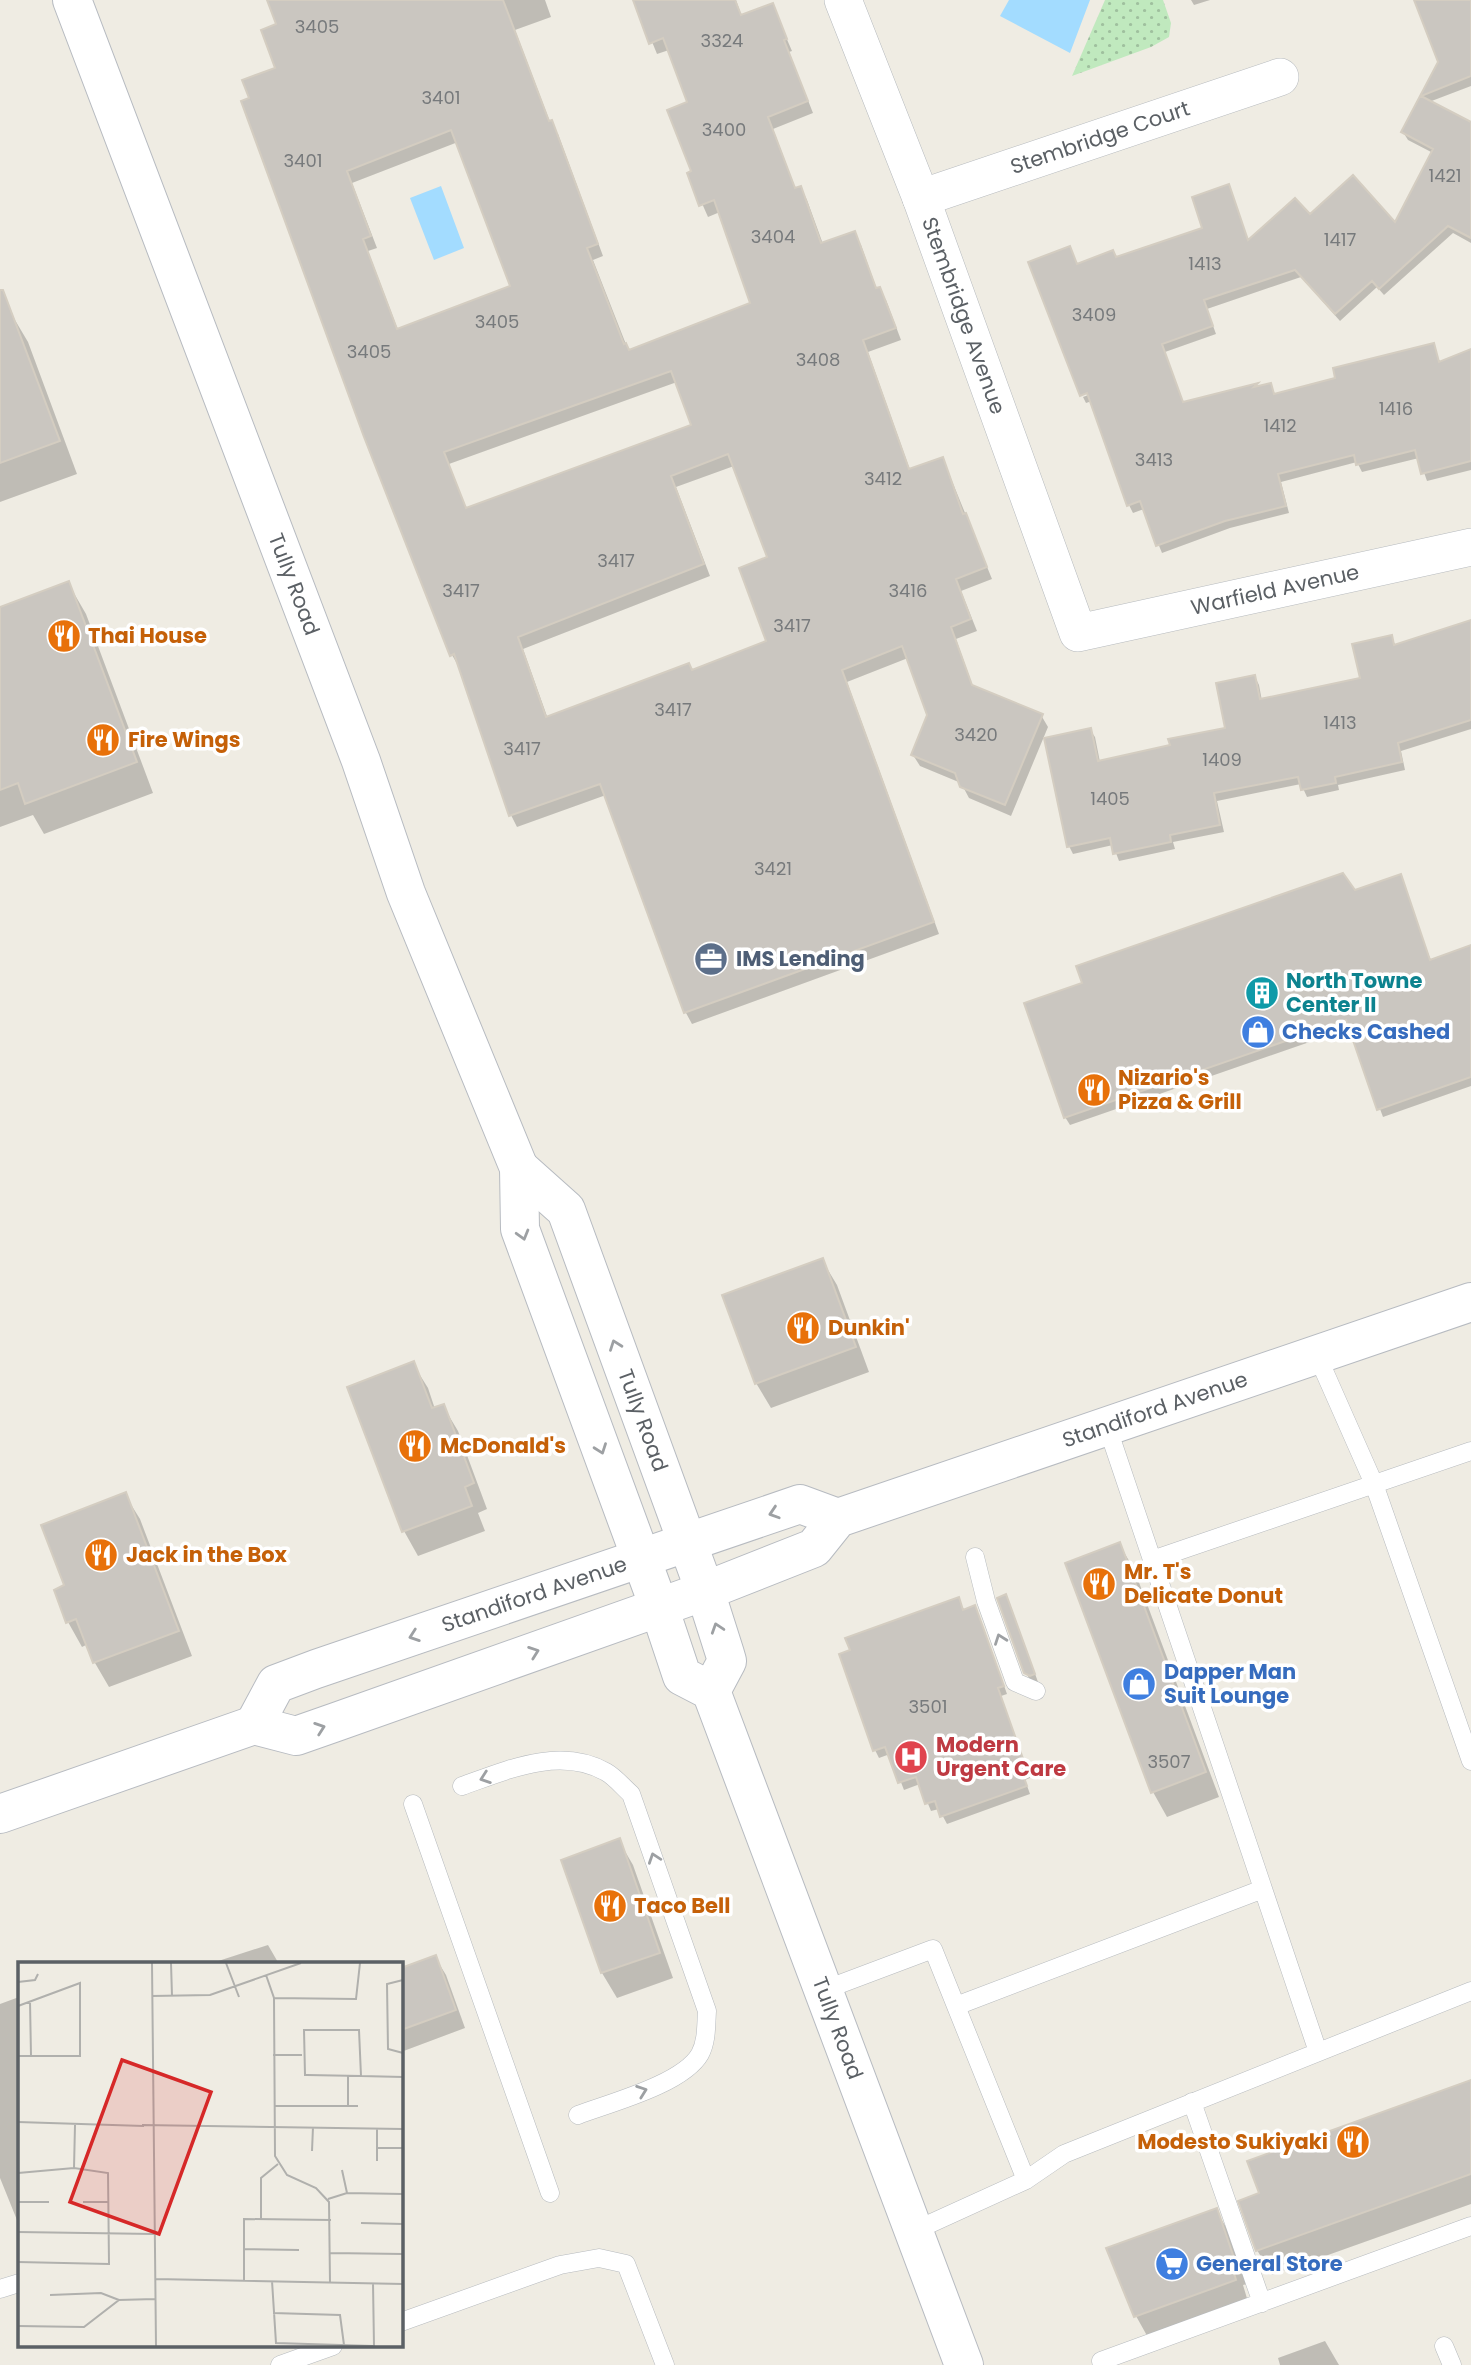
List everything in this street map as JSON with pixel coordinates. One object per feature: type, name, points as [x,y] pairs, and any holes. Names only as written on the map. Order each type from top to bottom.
[{"type":"main road","name":"Tully Road","points":[[72,0],[361,761],[406,893],[519,1168],[520,1229],[682,1676],[711,1691],[964,2365]]},
{"type":"main road","name":"Tully Road","points":[[519,1168],[566,1209],[705,1591],[727,1661],[711,1691]]},
{"type":"main road","name":"Standiford Avenue","points":[[254,1725],[276,1684],[800,1504],[838,1518],[1471,1303]]},
{"type":"main road","points":[[0,1814],[254,1725],[296,1736],[705,1591],[814,1548],[838,1518]]},
{"type":"street","name":"Stembridge Avenue","points":[[843,0],[921,198],[1078,633]]},
{"type":"street","name":"Stembridge Court","points":[[921,198],[1280,77]]},
{"type":"street","name":"Warfield Avenue","points":[[1078,633],[1471,547]]},
{"type":"lane","points":[[1317,1355],[1374,1484],[1471,1760]]},
{"type":"lane","points":[[1107,1426],[1318,2052]]},
{"type":"lane","points":[[1152,1560],[1471,1451]]},
{"type":"lane","points":[[975,1557],[986,1601],[1015,1682],[1036,1691]]},
{"type":"lane","points":[[462,1786],[528,1763],[575,1760],[607,1772],[631,1794],[636,1807],[707,2011],[706,2035],[699,2056],[675,2079],[578,2115]]},
{"type":"lane","points":[[413,1804],[550,2193]]},
{"type":"lane","points":[[956,2006],[1264,1889]]},
{"type":"lane","points":[[824,1990],[933,1949],[1026,2180]]},
{"type":"lane","points":[[914,2231],[1026,2180],[1064,2154],[1471,1991]]},
{"type":"lane","points":[[1192,2102],[1262,2303]]},
{"type":"lane","points":[[1102,2365],[1101,2361],[1471,2226]]},
{"type":"lane","points":[[402,2322],[559,2265],[599,2258],[626,2264],[665,2365]]},
{"type":"lane","points":[[0,2290],[18,2283]]},
{"type":"lane","points":[[1444,2346],[1452,2365]]},
{"type":"lane","points":[[280,2365],[324,2354]]},
{"type":"green space","points":[[1105,0],[1163,0],[1171,23],[1169,37],[1151,47],[1072,76]]},
{"type":"water","points":[[1009,0],[1090,0],[1070,53],[1000,16]]},
{"type":"water","points":[[441,186],[464,248],[434,260],[410,198]]},
{"type":"building","points":[[267,0],[503,0],[549,121],[552,120],[598,244],[587,248],[624,344],[626,343],[629,350],[750,303],[714,200],[699,206],[687,173],[691,171],[667,110],[687,102],[663,38],[649,44],[633,0],[735,0],[741,15],[773,3],[808,101],[768,117],[795,188],[801,186],[821,243],[855,231],[876,288],[880,287],[896,328],[863,340],[909,469],[943,457],[963,514],[966,513],[987,567],[956,579],[971,619],[951,627],[972,685],[1043,714],[1005,805],[960,787],[955,773],[911,755],[927,715],[902,646],[842,670],[934,922],[684,1013],[600,784],[509,816],[454,654],[450,656],[364,437],[241,101],[249,98],[242,80],[275,68],[261,30],[276,24]],"holes":[[[451,130],[510,286],[397,329],[363,239],[371,236],[347,171]],[[671,371],[691,425],[466,508],[444,452]],[[728,454],[767,557],[739,568],[766,641],[692,670],[689,663],[546,717],[518,637],[704,564],[671,476]]]},
{"type":"building","points":[[1414,0],[1471,0],[1471,76],[1421,96],[1471,122],[1471,238],[1448,226],[1379,289],[1372,281],[1335,314],[1295,270],[1204,300],[1213,326],[1162,344],[1183,402],[1258,383],[1254,387],[1271,383],[1274,394],[1335,378],[1333,368],[1434,343],[1439,362],[1471,349],[1471,461],[1421,474],[1415,450],[1356,465],[1354,455],[1278,474],[1286,506],[1225,521],[1156,546],[1140,501],[1127,506],[1087,393],[1080,396],[1028,262],[1070,246],[1077,264],[1113,250],[1116,257],[1202,228],[1192,197],[1229,184],[1248,240],[1295,198],[1310,214],[1353,175],[1395,222],[1433,149],[1401,132],[1438,62]]},
{"type":"building","points":[[0,290],[3,290],[60,441],[0,463]]},
{"type":"building","points":[[69,581],[137,762],[25,804],[18,783],[0,790],[0,607]]},
{"type":"building","points":[[1471,620],[1471,720],[1398,743],[1402,762],[1335,777],[1336,783],[1301,790],[1298,777],[1214,793],[1220,825],[1170,835],[1171,842],[1113,854],[1110,838],[1067,847],[1044,738],[1091,728],[1098,761],[1170,745],[1168,739],[1225,728],[1216,683],[1255,675],[1260,699],[1360,678],[1352,644],[1392,635],[1394,645]]},
{"type":"building","name":"North Towne Center II","points":[[1343,873],[1355,890],[1401,874],[1430,960],[1471,945],[1471,1077],[1377,1110],[1346,1020],[1064,1118],[1024,1003],[1082,983],[1076,966]]},
{"type":"building","points":[[823,1258],[856,1347],[755,1384],[722,1295]]},
{"type":"building","name":"McDonald's","points":[[414,1361],[432,1408],[444,1404],[474,1483],[465,1487],[472,1506],[402,1532],[347,1387]]},
{"type":"building","name":"Jack in the Box","points":[[126,1492],[179,1631],[93,1663],[76,1619],[66,1623],[54,1590],[64,1585],[41,1525]]},
{"type":"building","points":[[1120,1542],[1206,1772],[1151,1793],[1065,1563]]},
{"type":"building","points":[[1006,1594],[1035,1674],[1030,1676],[1024,1673],[997,1598]]},
{"type":"building","points":[[959,1597],[963,1610],[975,1605],[1004,1686],[998,1688],[1027,1770],[1022,1772],[1027,1786],[940,1817],[935,1801],[925,1804],[916,1777],[898,1783],[885,1747],[873,1751],[839,1654],[850,1650],[845,1638]]},
{"type":"building","name":"Taco Bell","points":[[620,1838],[660,1953],[601,1973],[561,1860]]},
{"type":"building","points":[[436,1955],[456,2010],[402,2030],[402,1968]]},
{"type":"building","points":[[1471,2080],[1471,2174],[1256,2251],[1238,2201],[1259,2193],[1247,2161]]},
{"type":"building","name":"General Store","points":[[1217,2208],[1234,2258],[1230,2260],[1236,2280],[1134,2317],[1106,2248]]},
{"type":"place","name":"Thai House","points":[[64,636]]},
{"type":"place","name":"Fire Wings","points":[[103,740]]},
{"type":"place","name":"IMS Lending","points":[[711,959]]},
{"type":"place","name":"North Towne Center II","points":[[1262,993]]},
{"type":"place","name":"Checks Cashed","points":[[1258,1032]]},
{"type":"place","name":"Nizario's Pizza & Grill","points":[[1094,1090]]},
{"type":"place","name":"Dunkin'","points":[[803,1328]]},
{"type":"place","name":"McDonald's","points":[[415,1446]]},
{"type":"place","name":"Jack in the Box","points":[[101,1555]]},
{"type":"place","name":"Mr. T's Delicate Donut","points":[[1099,1584]]},
{"type":"place","name":"Dapper Man Suit Lounge","points":[[1139,1684]]},
{"type":"place","name":"Modern Urgent Care","points":[[911,1757]]},
{"type":"place","name":"Taco Bell","points":[[610,1906]]},
{"type":"place","name":"Modesto Sukiyaki","points":[[1353,2142]]},
{"type":"place","name":"General Store","points":[[1172,2264]]}]
